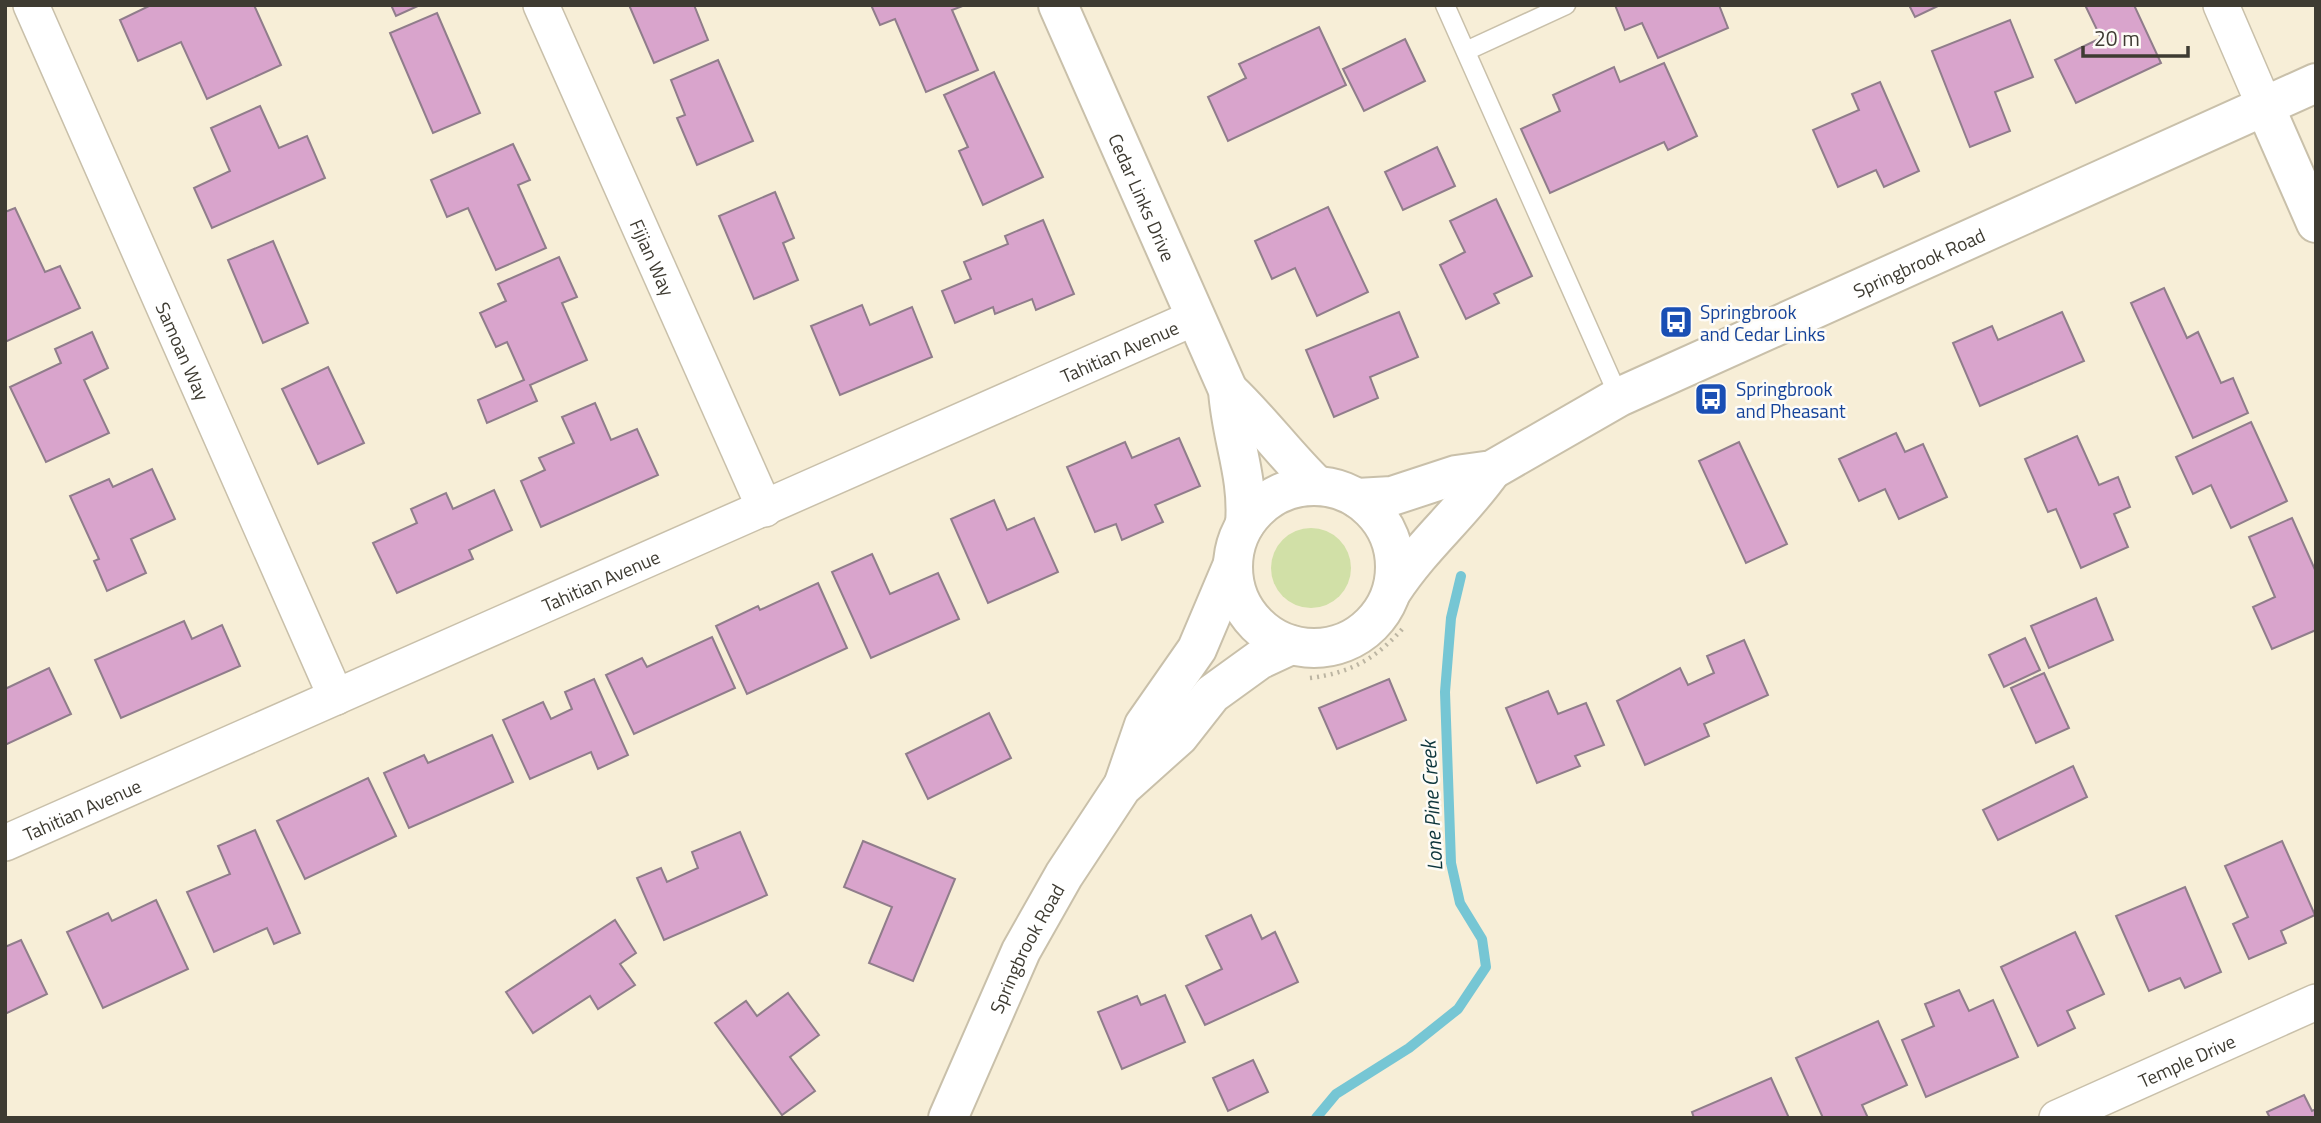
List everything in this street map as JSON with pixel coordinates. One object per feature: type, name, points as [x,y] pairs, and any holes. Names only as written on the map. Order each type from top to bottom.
[{"type":"street","name":"Samoan Way","points":[[31,5],[337,697]]},
{"type":"street","name":"Fijian Way","points":[[541,5],[765,509]]},
{"type":"street","name":"Cedar Links Drive","points":[[1058,5],[1228,390],[1230,426],[1246,482],[1245,524]]},
{"type":"street","points":[[2221,5],[2316,223]]},
{"type":"street","name":"Springbrook Road","points":[[1357,498],[1392,496],[1456,475],[1492,470],[1619,397],[2316,83]]},
{"type":"street","name":"Tahitian Avenue","points":[[5,843],[1196,317]]},
{"type":"street","name":"Cedar Links Drive","points":[[1228,390],[1259,418],[1297,466],[1317,486]]},
{"type":"street","name":"Springbrook Road","points":[[1401,603],[1430,539],[1468,504],[1492,470]]},
{"type":"street","points":[[1317,486],[1338,489],[1357,498],[1380,520],[1394,549],[1401,603],[1383,611],[1370,627],[1353,639],[1333,647],[1311,649],[1294,662],[1242,606],[1235,586],[1233,564],[1236,543],[1245,524],[1258,508],[1276,495],[1295,488],[1317,486]]},
{"type":"street","name":"Springbrook Road","points":[[948,1118],[1021,951],[1064,875],[1122,787],[1144,725],[1197,649],[1233,564]]},
{"type":"street","name":"Springbrook Road","points":[[1122,787],[1179,736],[1212,694],[1259,660],[1294,662]]},
{"type":"street","name":"Temple Drive","points":[[2057,1118],[2316,1002]]},
{"type":"lane","points":[[1445,5],[1619,397]]},
{"type":"lane","points":[[1466,51],[1566,5]]},
{"type":"path","points":[[1294,662],[1348,671],[1367,662],[1389,644],[1401,603]]},
{"type":"green space","points":[[1311,528],[1326,531],[1339,540],[1348,553],[1351,568],[1348,583],[1339,596],[1326,605],[1311,608],[1296,605],[1283,596],[1274,583],[1271,568],[1274,553],[1283,540],[1296,531]]},
{"type":"building","points":[[151,5],[254,5],[281,65],[207,99],[181,42],[138,61],[120,20]]},
{"type":"building","points":[[391,5],[420,5],[396,16]]},
{"type":"building","points":[[629,5],[694,5],[708,40],[654,63]]},
{"type":"building","points":[[871,5],[965,5],[952,10],[978,70],[926,92],[895,19],[880,25]]},
{"type":"building","points":[[1615,5],[1719,5],[1728,28],[1658,58],[1642,23],[1625,30]]},
{"type":"building","points":[[1909,5],[1940,5],[1915,17]]},
{"type":"building","points":[[2085,5],[2134,5],[2161,63],[2076,103],[2055,60],[2101,38]]},
{"type":"building","points":[[437,13],[480,113],[433,133],[390,33]]},
{"type":"building","points":[[2010,20],[2033,77],[1995,92],[2010,131],[1970,147],[1932,51]]},
{"type":"building","points":[[1319,27],[1346,85],[1228,141],[1208,97],[1246,78],[1239,64]]},
{"type":"building","points":[[1405,39],[1425,81],[1364,111],[1343,69]]},
{"type":"building","points":[[718,60],[753,141],[697,165],[677,118],[685,115],[671,80]]},
{"type":"building","points":[[1664,63],[1697,136],[1668,150],[1664,142],[1550,193],[1521,129],[1560,111],[1553,95],[1614,67],[1620,82]]},
{"type":"building","points":[[994,72],[1043,177],[983,205],[959,151],[968,147],[944,95]]},
{"type":"building","points":[[1880,82],[1919,171],[1884,187],[1876,170],[1838,187],[1813,130],[1859,110],[1852,94]]},
{"type":"building","points":[[260,106],[279,148],[307,136],[325,178],[212,228],[194,188],[230,171],[211,128]]},
{"type":"building","points":[[513,144],[530,180],[518,185],[546,248],[496,270],[468,208],[447,217],[431,180]]},
{"type":"building","points":[[1437,147],[1455,186],[1403,210],[1385,172]]},
{"type":"building","points":[[775,192],[794,238],[783,243],[798,280],[754,299],[719,216]]},
{"type":"building","points":[[1496,199],[1532,276],[1494,294],[1499,303],[1466,319],[1440,265],[1465,252],[1450,221]]},
{"type":"building","points":[[1328,207],[1368,292],[1317,316],[1295,268],[1272,279],[1255,241]]},
{"type":"building","points":[[15,208],[45,272],[60,266],[80,308],[5,342],[5,212]]},
{"type":"building","points":[[1043,220],[1074,294],[1036,310],[1032,299],[995,314],[993,307],[955,323],[942,291],[971,279],[964,262],[1008,244],[1005,236]]},
{"type":"building","points":[[273,241],[308,323],[263,343],[228,260]]},
{"type":"building","points":[[559,257],[577,297],[562,303],[587,360],[530,385],[537,401],[487,423],[478,400],[524,380],[507,342],[496,347],[480,313],[506,301],[498,284]]},
{"type":"building","points":[[2164,288],[2187,338],[2198,332],[2221,383],[2233,378],[2248,413],[2193,438],[2131,303]]},
{"type":"building","points":[[862,305],[870,325],[912,307],[932,357],[840,395],[811,326]]},
{"type":"building","points":[[1399,312],[1418,357],[1370,377],[1378,398],[1334,417],[1306,350]]},
{"type":"building","points":[[2062,312],[2084,361],[1980,406],[1953,343],[1992,326],[1998,340]]},
{"type":"building","points":[[92,332],[108,368],[84,380],[109,433],[46,462],[10,387],[61,363],[55,349]]},
{"type":"building","points":[[328,367],[364,443],[318,464],[282,389]]},
{"type":"building","points":[[595,403],[611,440],[637,429],[658,475],[541,527],[521,481],[545,470],[539,458],[574,443],[562,417]]},
{"type":"building","points":[[2251,422],[2287,501],[2231,528],[2211,485],[2193,494],[2176,457]]},
{"type":"building","points":[[1896,433],[1905,452],[1923,444],[1947,497],[1899,519],[1885,489],[1859,501],[1839,459]]},
{"type":"building","points":[[2077,436],[2099,485],[2118,477],[2130,507],[2114,514],[2128,547],[2081,568],[2056,509],[2048,512],[2025,459]]},
{"type":"building","points":[[1179,438],[1200,486],[1155,505],[1163,522],[1122,540],[1116,524],[1095,532],[1067,467],[1125,442],[1132,458]]},
{"type":"building","points":[[1739,442],[1787,544],[1746,563],[1699,461]]},
{"type":"building","points":[[152,469],[175,519],[131,539],[146,573],[107,591],[94,561],[99,559],[70,496],[109,479],[113,487]]},
{"type":"building","points":[[494,490],[512,530],[469,550],[473,559],[397,593],[373,543],[417,523],[411,509],[446,493],[453,509]]},
{"type":"building","points":[[994,500],[1007,530],[1034,518],[1058,572],[988,603],[951,519]]},
{"type":"building","points":[[2292,518],[2316,572],[2316,630],[2272,649],[2253,607],[2275,597],[2249,537]]},
{"type":"building","points":[[872,554],[890,594],[938,573],[959,619],[871,658],[832,572]]},
{"type":"building","points":[[818,583],[847,648],[747,694],[716,626],[758,606],[760,610]]},
{"type":"building","points":[[2096,598],[2113,640],[2049,668],[2031,626]]},
{"type":"building","points":[[184,621],[192,639],[222,625],[240,666],[121,718],[95,660]]},
{"type":"building","points":[[712,637],[735,688],[634,734],[606,675],[642,658],[647,667]]},
{"type":"building","points":[[2025,638],[2040,670],[2004,687],[1989,655]]},
{"type":"building","points":[[1744,640],[1768,695],[1704,724],[1709,736],[1645,765],[1617,701],[1680,668],[1688,685],[1714,673],[1707,656]]},
{"type":"building","points":[[49,668],[71,714],[5,745],[5,689]]},
{"type":"building","points":[[2044,673],[2069,728],[2036,743],[2011,688]]},
{"type":"building","points":[[594,679],[628,755],[598,769],[591,752],[530,779],[503,720],[543,702],[551,719],[572,709],[565,692]]},
{"type":"building","points":[[1389,679],[1406,720],[1337,749],[1319,708]]},
{"type":"building","points":[[1548,691],[1558,714],[1586,703],[1604,745],[1575,756],[1580,766],[1537,783],[1506,708]]},
{"type":"building","points":[[989,713],[1011,758],[928,799],[906,754]]},
{"type":"building","points":[[492,735],[513,782],[409,828],[384,773],[424,755],[428,763]]},
{"type":"building","points":[[2073,766],[2087,797],[1998,840],[1983,810]]},
{"type":"building","points":[[368,778],[396,836],[305,879],[277,821]]},
{"type":"building","points":[[255,830],[300,933],[274,944],[267,928],[214,952],[187,892],[230,874],[218,846]]},
{"type":"building","points":[[740,832],[767,895],[664,940],[637,878],[661,868],[667,882],[698,868],[692,852]]},
{"type":"building","points":[[863,841],[955,879],[913,981],[869,963],[892,907],[844,887]]},
{"type":"building","points":[[2282,841],[2315,915],[2281,931],[2286,943],[2249,959],[2233,924],[2248,917],[2225,866]]},
{"type":"building","points":[[2185,887],[2221,972],[2185,988],[2180,978],[2149,991],[2116,916]]},
{"type":"building","points":[[156,900],[188,969],[103,1008],[67,932],[108,913],[112,921]]},
{"type":"building","points":[[1251,915],[1262,939],[1275,932],[1298,982],[1205,1025],[1186,986],[1222,969],[1206,936]]},
{"type":"building","points":[[615,920],[636,953],[620,964],[635,985],[598,1009],[590,996],[533,1033],[506,992]]},
{"type":"building","points":[[2075,932],[2104,994],[2067,1011],[2075,1028],[2038,1046],[2001,967]]},
{"type":"building","points":[[21,940],[47,994],[5,1014],[5,947]]},
{"type":"building","points":[[1959,990],[1969,1011],[1993,1000],[2018,1057],[1926,1097],[1902,1040],[1934,1026],[1925,1004]]},
{"type":"building","points":[[788,993],[819,1035],[790,1057],[815,1091],[782,1115],[715,1023],[746,1001],[757,1016]]},
{"type":"building","points":[[1165,995],[1185,1042],[1122,1069],[1098,1012],[1137,996],[1141,1005]]},
{"type":"building","points":[[1878,1021],[1907,1085],[1862,1105],[1868,1118],[1823,1118],[1796,1058]]},
{"type":"building","points":[[1253,1060],[1268,1092],[1228,1111],[1213,1078]]},
{"type":"building","points":[[1771,1078],[1789,1118],[1694,1118],[1692,1112]]},
{"type":"building","points":[[2304,1095],[2312,1111],[2316,1109],[2316,1118],[2270,1118],[2267,1112]]},
{"type":"waterway","name":"Lone Pine Creek","points":[[1316,1118],[1336,1094],[1409,1048],[1458,1009],[1486,967],[1482,939],[1460,903],[1451,863],[1445,692],[1451,618],[1461,576]]},
{"type":"place","name":"Springbrook and Cedar Links","points":[[1676,322]]},
{"type":"place","name":"Springbrook and Pheasant","points":[[1711,399]]}]
